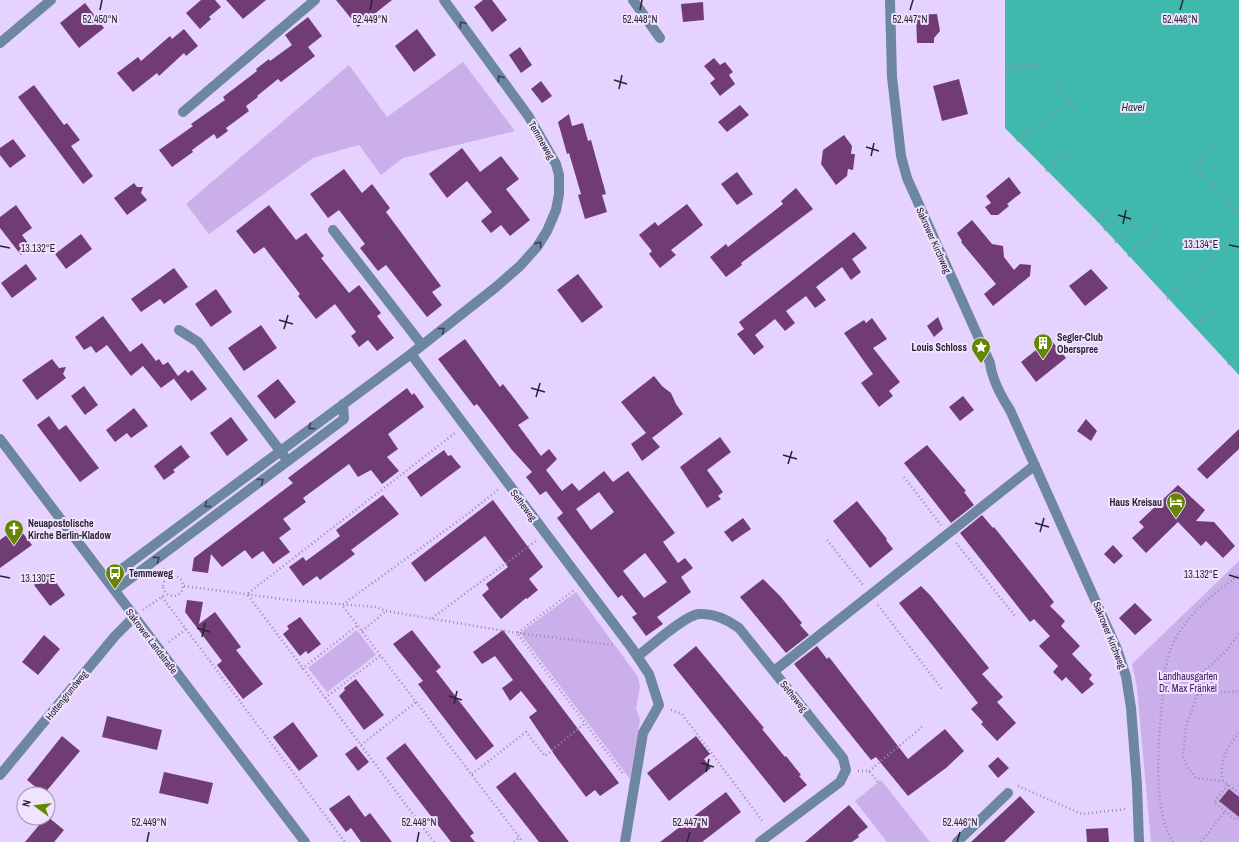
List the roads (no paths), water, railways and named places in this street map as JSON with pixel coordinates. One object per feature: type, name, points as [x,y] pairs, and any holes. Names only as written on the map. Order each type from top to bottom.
[{"type":"street","points":[[0,43],[51,0]]},
{"type":"street","points":[[183,112],[315,0]]},
{"type":"street","name":"Temmeweg","points":[[107,580],[411,354],[496,287],[520,266],[537,247],[547,231],[556,210],[559,194],[559,175],[556,164],[529,116],[444,0]]},
{"type":"street","points":[[633,0],[660,38]]},
{"type":"street","name":"Sakrower Kirchweg","points":[[890,0],[892,77],[901,156],[907,178],[990,363],[991,370],[1003,399],[1010,410],[1117,649],[1126,676],[1131,708],[1139,807],[1139,842]]},
{"type":"street","points":[[333,230],[422,345]]},
{"type":"street","points":[[179,330],[198,342],[288,461]]},
{"type":"street","name":"Setheweg","points":[[411,354],[638,656],[649,674],[659,705],[644,733],[633,788],[625,842]]},
{"type":"street","points":[[115,590],[344,419],[342,404]]},
{"type":"street","name":"Sakrower Landstraße","points":[[0,439],[305,842]]},
{"type":"street","points":[[774,671],[1035,465]]},
{"type":"street","name":"Setheweg","points":[[638,656],[684,620],[697,614],[712,615],[726,619],[739,628],[843,758],[846,770],[840,782],[760,842]]},
{"type":"street","name":"Hottengrundweg","points":[[0,775],[115,636],[134,617]]},
{"type":"street","points":[[957,842],[1008,793]]},
{"type":"water","name":"Havel","points":[[1005,0],[1239,0],[1239,375],[1097,221],[1005,128]]},
{"type":"place","name":"Segler-Club Oberspree","points":[[1043,360]]},
{"type":"place","name":"Louis Schloss","points":[[981,364]]},
{"type":"place","name":"Haus Kreisau","points":[[1176,519]]},
{"type":"place","name":"Neuapostolische Kirche Berlin-Kladow","points":[[14,546]]},
{"type":"place","name":"Temmeweg","points":[[115,590]]},
{"type":"park label","name":"Landhausgarten Dr. Max Fränkel","points":[[1188,682]]}]
